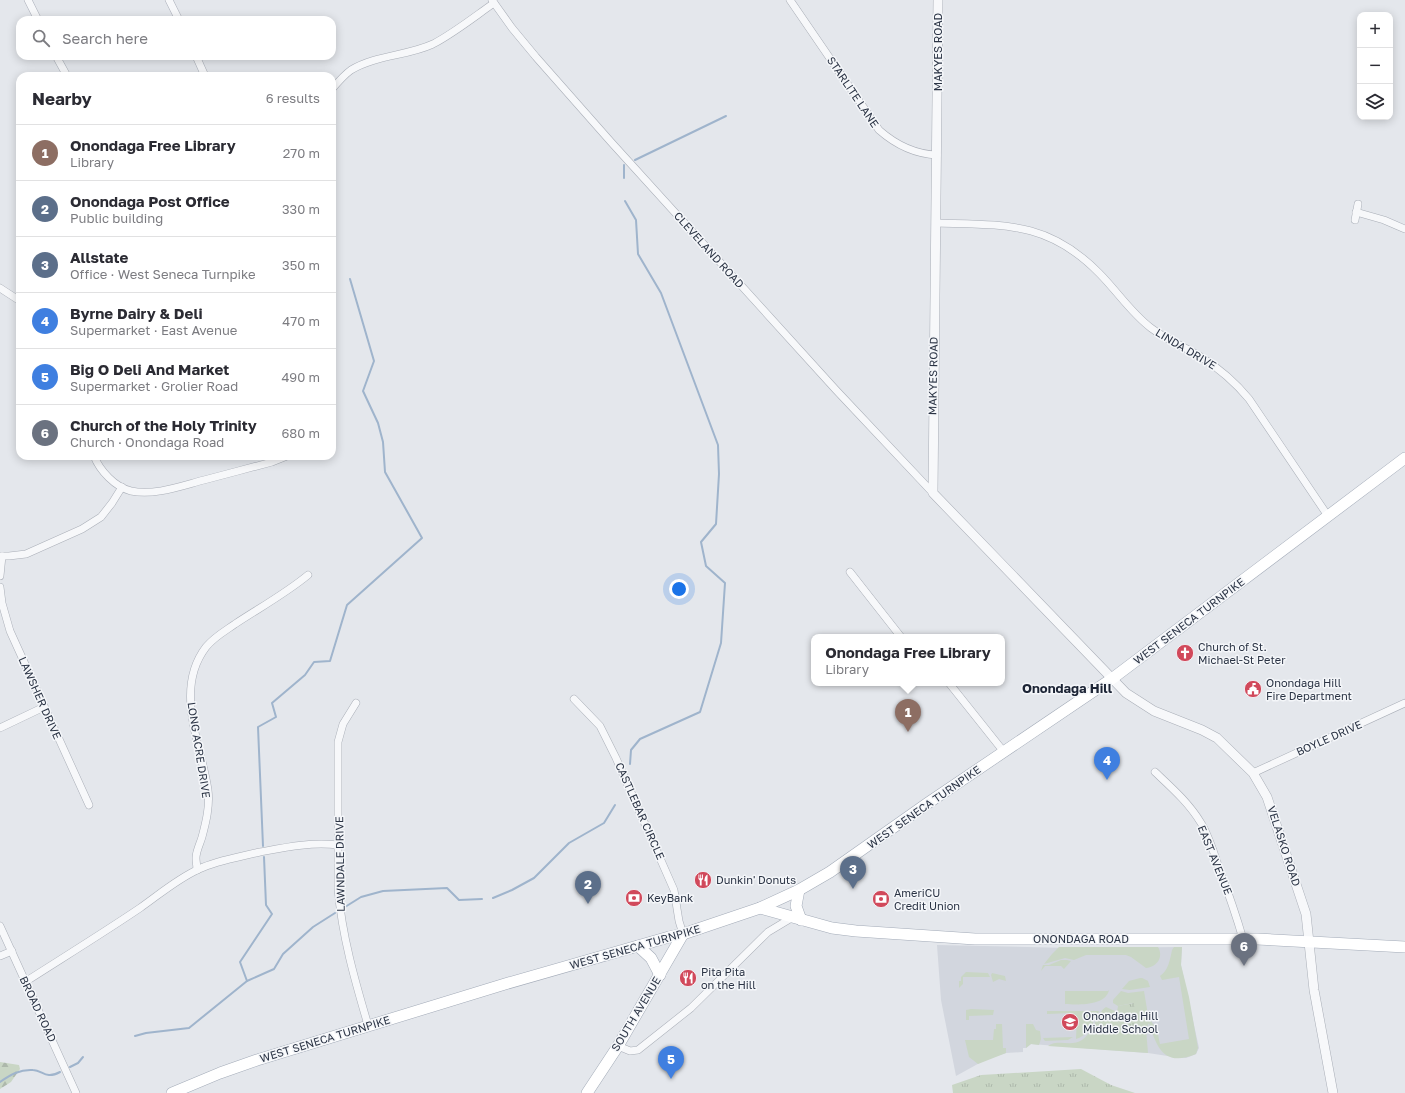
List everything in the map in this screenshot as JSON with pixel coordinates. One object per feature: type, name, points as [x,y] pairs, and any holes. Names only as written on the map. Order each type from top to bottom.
[{"type":"main road","name":"WEST SENECA TURNPIKE","points":[[172,1093],[220,1073],[257,1060],[368,1025],[683,934],[760,908],[799,890],[830,872],[928,803],[1113,678],[1405,458]]},
{"type":"main road","points":[[797,919],[796,906],[799,890]]},
{"type":"main road","name":"ONONDAGA ROAD","points":[[760,908],[832,928],[975,939],[1243,939],[1405,947]]},
{"type":"main road","name":"SOUTH AVENUE","points":[[587,1093],[618,1046],[683,934]]},
{"type":"main road","points":[[638,946],[651,958],[660,975]]},
{"type":"street","points":[[28,0],[36,16]]},
{"type":"street","points":[[169,0],[177,16]]},
{"type":"street","name":"STARLITE LANE","points":[[790,0],[879,130],[890,140],[903,147],[923,154],[937,155]]},
{"type":"street","name":"MAKYES ROAD","points":[[933,493],[938,0]]},
{"type":"street","points":[[336,85],[351,70],[370,62],[432,44],[454,31],[493,2]]},
{"type":"street","name":"CLEVELAND ROAD","points":[[493,2],[536,57],[611,142],[836,390],[933,493]]},
{"type":"street","points":[[58,60],[64,72]]},
{"type":"street","points":[[198,60],[203,72]]},
{"type":"street","points":[[1355,220],[1358,204]]},
{"type":"street","points":[[1356,212],[1384,220],[1405,229]]},
{"type":"street","name":"LINDA DRIVE","points":[[936,223],[1020,228],[1045,235],[1071,248],[1091,264],[1145,324],[1158,334],[1200,356],[1235,382],[1249,399],[1328,516]]},
{"type":"street","points":[[0,288],[16,298]]},
{"type":"street","points":[[96,460],[104,472],[122,487],[139,492],[170,489],[277,460]]},
{"type":"street","points":[[0,576],[1,556],[26,554],[82,529],[101,517],[112,504],[122,487]]},
{"type":"street","points":[[933,493],[1113,678]]},
{"type":"street","points":[[850,572],[899,634]]},
{"type":"street","name":"LONG ACRE DRIVE","points":[[197,870],[196,857],[207,818],[208,791],[196,739],[191,708],[191,683],[197,662],[207,646],[218,636],[254,611],[285,593],[308,576]]},
{"type":"street","name":"LAWSHER DRIVE","points":[[0,588],[2,603],[10,631],[89,805]]},
{"type":"street","name":"VELASKO ROAD","points":[[1113,678],[1126,693],[1154,711],[1202,730],[1217,738],[1253,773],[1267,797],[1286,850],[1306,914],[1315,996],[1333,1093]]},
{"type":"street","points":[[951,686],[1004,752]]},
{"type":"street","name":"CASTLEBAR CIRCLE","points":[[574,699],[600,726],[616,758],[674,890],[677,900],[679,921],[683,934]]},
{"type":"street","name":"BOYLE DRIVE","points":[[1253,773],[1349,730],[1405,702]]},
{"type":"street","name":"LAWNDALE DRIVE","points":[[356,703],[342,724],[338,742],[338,890],[346,945],[368,1025]]},
{"type":"street","points":[[0,728],[44,707]]},
{"type":"street","name":"EAST AVENUE","points":[[1155,772],[1180,796],[1201,824],[1212,848],[1243,939]]},
{"type":"street","points":[[25,982],[140,908],[185,876],[197,870],[240,856],[296,845],[315,843],[338,845]]},
{"type":"street","points":[[618,1046],[630,1051],[638,1050],[691,1008],[768,932],[797,919]]},
{"type":"street","name":"BROAD ROAD","points":[[0,926],[76,1093]]},
{"type":"street","points":[[0,956],[12,952]]},
{"type":"shaded area","name":"Onondaga Hill Middle School","points":[[937,945],[1070,948],[1182,947],[1181,965],[1199,1048],[1196,1054],[1186,1058],[1148,1053],[1031,1044],[1026,1048],[1023,1048],[1023,1052],[1006,1053],[985,1060],[956,1076],[941,1000]]},
{"type":"green space","points":[[1059,947],[1158,947],[1160,951],[1160,958],[1156,964],[1146,968],[1126,955],[1086,955],[1074,960],[1065,958],[1044,964]]},
{"type":"green space","points":[[1174,947],[1182,947],[1181,965],[1189,997],[1198,1048],[1196,1054],[1177,1058],[1170,1057],[1159,1048],[1149,1023],[1146,1029],[1148,1053],[1048,1046],[1056,1043],[1074,1043],[1082,1040],[1086,1037],[1106,1007],[1117,1012],[1120,1031],[1133,1003],[1118,1006],[1113,1003],[1113,1000],[1121,991],[1128,993],[1144,991],[1149,1021],[1151,1021],[1157,1030],[1160,1044],[1189,1039],[1179,977],[1162,980],[1160,976],[1167,968]]},
{"type":"green space","points":[[1061,960],[1071,961],[1064,969],[1061,966],[1045,966],[1041,971],[1043,965],[1049,965]]},
{"type":"green space","points":[[966,972],[988,973],[990,977],[963,977],[963,984],[959,988],[959,981],[961,981],[961,977]]},
{"type":"green space","points":[[992,973],[1005,976],[1006,981],[999,979],[993,982],[991,975]]},
{"type":"green space","points":[[1140,978],[1148,981],[1150,987],[1130,990],[1122,989],[1129,981]]},
{"type":"green space","points":[[1109,990],[1103,999],[1097,1002],[1065,1004],[1065,991]]},
{"type":"green space","points":[[1134,1003],[1137,1027],[1120,1031],[1117,1012],[1118,1006]]},
{"type":"green space","points":[[966,1010],[994,1010],[993,1015],[969,1016],[969,1020],[966,1020]]},
{"type":"green space","points":[[1047,1011],[1099,1011],[1093,1023],[1084,1035],[1076,1039],[1077,1016],[1073,1016],[1073,1013],[1047,1014]]},
{"type":"green space","points":[[996,1024],[1002,1024],[1003,1048],[1006,1048],[1006,1053],[978,1064],[969,1057],[965,1040],[993,1040]]},
{"type":"green space","points":[[1026,1024],[1033,1024],[1036,1030],[1040,1031],[1041,1039],[1039,1045],[1031,1044],[1026,1048]]},
{"type":"green space","points":[[1073,1037],[1068,1040],[1045,1041],[1043,1038]]},
{"type":"green space","points":[[0,1062],[19,1065],[20,1069],[11,1082],[0,1089]]},
{"type":"green space","points":[[1081,1069],[1111,1085],[1135,1093],[953,1093],[952,1085],[981,1075]]},
{"type":"waterway","points":[[635,160],[726,116]]},
{"type":"waterway","points":[[624,165],[624,178]]},
{"type":"waterway","points":[[625,201],[636,220],[638,254],[661,293],[718,445],[719,474],[716,524],[701,542],[706,566],[725,583],[721,643],[700,712],[640,739],[631,750],[630,764]]},
{"type":"waterway","points":[[263,846],[258,727],[276,717],[272,703],[305,675],[314,662],[330,661],[347,605],[422,538],[385,472],[383,442],[378,423],[363,391],[374,361],[350,279]]},
{"type":"waterway","points":[[493,898],[534,878],[569,843],[604,823],[615,805]]},
{"type":"waterway","points":[[247,981],[240,962],[272,914],[266,905],[264,857]]},
{"type":"waterway","points":[[345,907],[361,897],[383,891],[447,888],[459,900],[482,899]]},
{"type":"waterway","points":[[135,1036],[146,1033],[189,1028],[247,981],[274,969],[283,954],[313,927],[335,913]]},
{"type":"waterway","points":[[70,1067],[78,1063],[83,1057]]},
{"type":"waterway","points":[[0,1082],[11,1075],[24,1070],[36,1070],[48,1075],[60,1072]]},
{"type":"place","name":"Church of St. Michael-St Peter","points":[[1185,653]]},
{"type":"place","name":"Onondaga Hill Fire Department","points":[[1253,689]]},
{"type":"place","name":"Onondaga Free Library","points":[[908,732]]},
{"type":"place","name":"Byrne Dairy & Deli","points":[[1107,780]]},
{"type":"place","name":"Dunkin' Donuts","points":[[703,880]]},
{"type":"place","name":"Allstate","points":[[853,889]]},
{"type":"place","name":"KeyBank","points":[[634,898]]},
{"type":"place","name":"AmeriCU Credit Union","points":[[881,899]]},
{"type":"place","name":"Onondaga Post Office","points":[[588,904]]},
{"type":"place","name":"Church of the Holy Trinity","points":[[1244,966]]},
{"type":"place","name":"Pita Pita on the Hill","points":[[688,978]]},
{"type":"place","name":"Onondaga Hill Middle School","points":[[1070,1022]]},
{"type":"place","name":"Big O Deli And Market","points":[[671,1079]]},
{"type":"district","name":"Onondaga Hill","points":[[1067,688]]}]
